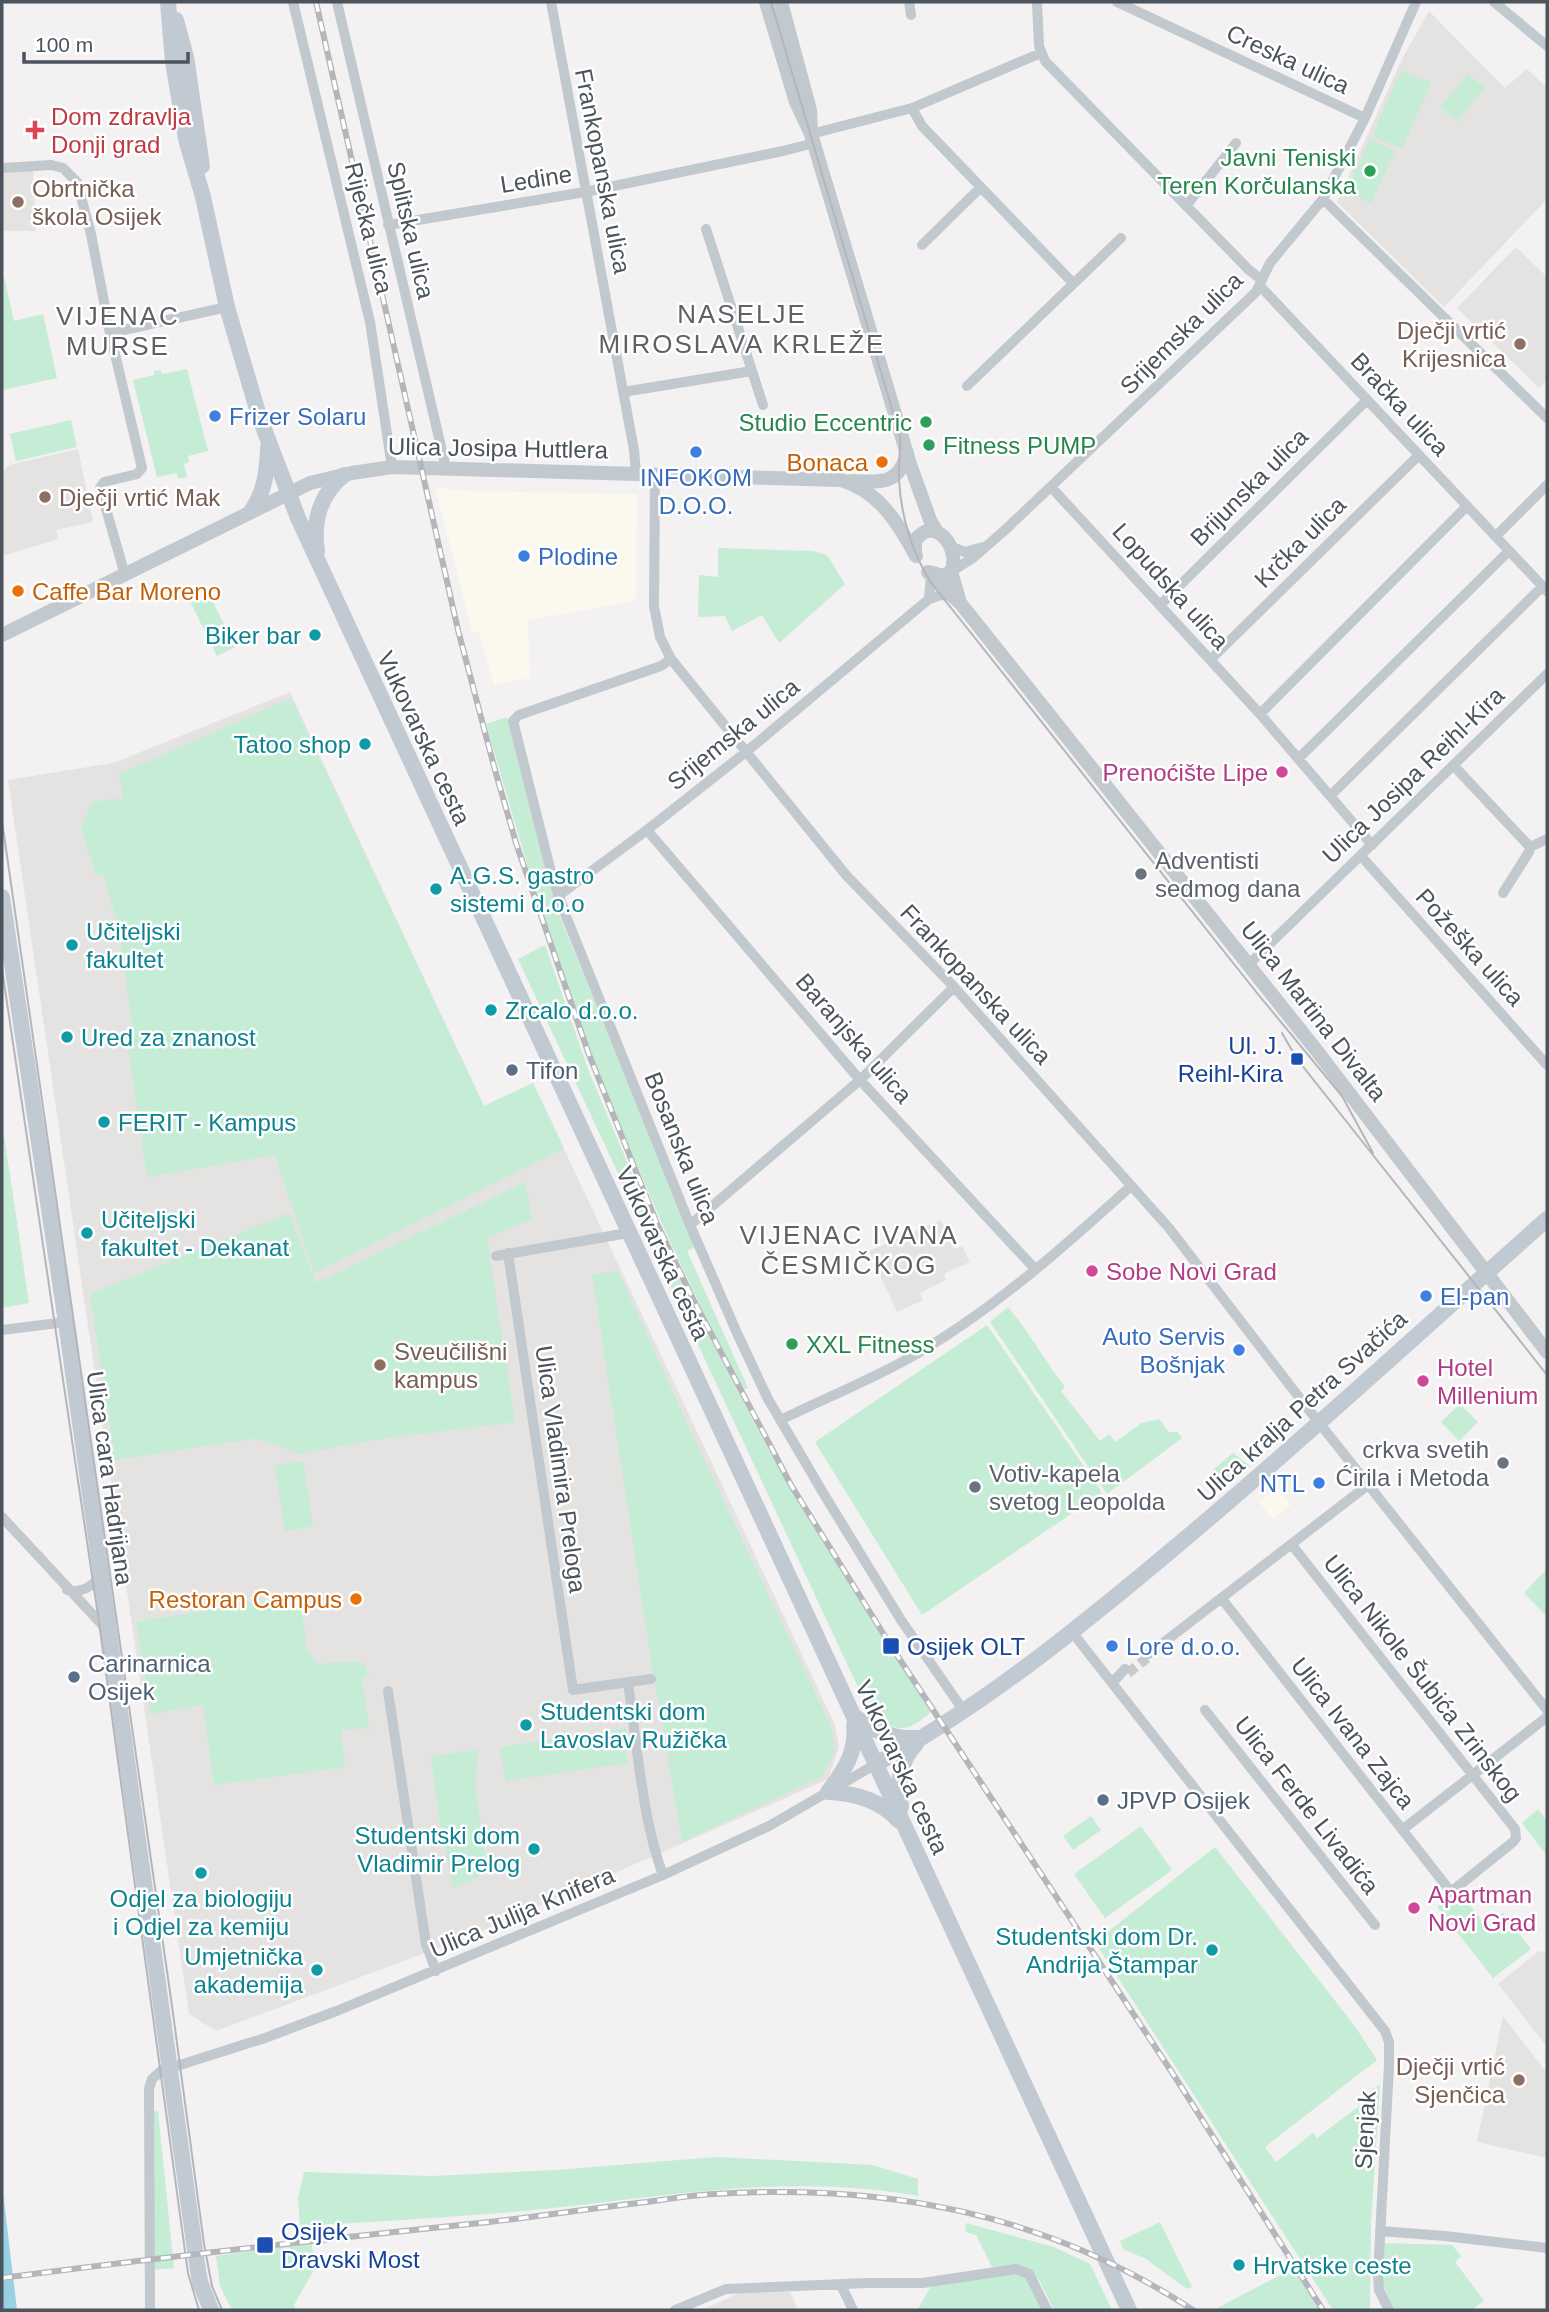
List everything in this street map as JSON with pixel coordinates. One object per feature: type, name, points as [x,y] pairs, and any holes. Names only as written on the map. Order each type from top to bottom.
[{"type":"main road","name":"Vukovarska cesta","points":[[169,2],[186,57],[198,134],[203,197],[227,307],[244,372],[287,493],[1129,2310]]},
{"type":"main road","points":[[252,510],[264,485],[269,443]]},
{"type":"main road","points":[[319,564],[315,533],[317,519],[329,488],[344,475]]},
{"type":"main road","name":"Ulica cara Hadrijana","points":[[2,897],[66,1322],[198,2270],[211,2310]]},
{"type":"main road","name":"Ulica kralja Petra Svačića","points":[[876,1764],[963,1710],[1072,1632],[1232,1500],[1547,1219]]},
{"type":"main road","points":[[853,1716],[887,1735],[921,1738]]},
{"type":"main road","points":[[853,1716],[855,1729],[852,1754],[828,1792],[870,1800],[892,1813],[906,1830]]},
{"type":"main road","points":[[906,1830],[899,1781],[905,1758],[921,1738]]},
{"type":"street","name":"Riječka ulica","points":[[293,2],[370,322],[391,467]]},
{"type":"street","name":"Splitska ulica","points":[[337,2],[446,468]]},
{"type":"street","name":"Frankopanska ulica","points":[[551,2],[636,473]]},
{"type":"street","points":[[766,2],[796,102],[812,138],[909,458],[925,532]]},
{"type":"street","points":[[781,2],[810,110],[812,138]]},
{"type":"street","points":[[909,2],[911,15]]},
{"type":"street","points":[[1037,2],[1041,52]]},
{"type":"street","name":"Creska ulica","points":[[1117,2],[1365,118]]},
{"type":"street","points":[[1494,2],[1547,46]]},
{"type":"street","name":"Srijemska ulica","points":[[951,572],[974,557],[1051,487],[1250,299],[1270,262],[1323,200],[1365,118],[1414,3]]},
{"type":"street","name":"Ledine","points":[[388,225],[585,192],[783,151],[812,138],[912,108],[1041,52]]},
{"type":"street","name":"Bračka ulica","points":[[1041,52],[1054,72],[1253,274],[1367,400],[1545,588],[1330,796]]},
{"type":"street","points":[[912,108],[922,126],[1073,284]]},
{"type":"street","points":[[1186,206],[1236,144]]},
{"type":"street","points":[[2,168],[51,165],[63,169],[77,182],[91,234],[110,333],[142,468],[137,474],[102,484],[103,500],[125,575]]},
{"type":"street","points":[[922,245],[981,187]]},
{"type":"street","points":[[1323,200],[1547,418]]},
{"type":"street","points":[[706,229],[763,405]]},
{"type":"street","points":[[967,387],[1121,238]]},
{"type":"street","points":[[110,333],[227,307]]},
{"type":"street","points":[[623,392],[752,370]]},
{"type":"street","name":"Brijunska ulica","points":[[1161,604],[1367,400]]},
{"type":"street","name":"Krčka ulica","points":[[1210,660],[1419,455]]},
{"type":"street","points":[[841,480],[890,479],[909,458]]},
{"type":"street","name":"Ulica Josipa Huttlera","points":[[2,635],[287,493],[344,475],[391,467],[841,480],[868,492],[892,516],[916,556]]},
{"type":"street","name":"Frankopanska ulica","points":[[655,474],[654,606],[660,637],[671,659],[846,875],[954,987],[1169,1228],[1547,1710]]},
{"type":"street","points":[[1496,536],[1547,485]]},
{"type":"street","name":"Lopudska ulica","points":[[1051,487],[1260,714],[1372,845]]},
{"type":"street","points":[[1260,714],[1467,506]]},
{"type":"street","name":"Ulica Josipa Huttlera","points":[[892,516],[925,532]]},
{"type":"street","points":[[925,532],[944,537],[952,547],[954,558],[951,572],[937,576],[929,573],[916,556],[914,544],[925,532]]},
{"type":"street","points":[[952,547],[965,552],[985,547]]},
{"type":"street","points":[[1298,759],[1509,551]]},
{"type":"street","name":"Ulica Martina Divalta","points":[[951,572],[957,600]]},
{"type":"street","points":[[929,573],[929,598],[941,595],[957,600]]},
{"type":"street","name":"Ulica Martina Divalta","points":[[929,573],[957,600],[1249,964],[1547,1352]]},
{"type":"street","name":"Srijemska ulica","points":[[558,896],[746,752],[929,598]]},
{"type":"street","name":"Bosanska ulica","points":[[671,659],[661,666],[515,717],[513,721],[558,896],[690,1225],[752,1365],[781,1420],[881,1589],[963,1710]]},
{"type":"street","name":"Ulica Josipa Reihl-Kira","points":[[1249,964],[1547,674]]},
{"type":"street","points":[[1454,765],[1530,847]]},
{"type":"street","name":"Baranjska ulica","points":[[647,830],[860,1080],[1035,1269]]},
{"type":"street","points":[[1530,847],[1547,839]]},
{"type":"street","points":[[1503,893],[1530,847]]},
{"type":"street","name":"Požeška ulica","points":[[1361,856],[1547,1065]]},
{"type":"street","points":[[690,1225],[860,1080],[954,987]]},
{"type":"street","points":[[781,1420],[852,1388],[927,1348],[1035,1269],[1131,1185]]},
{"type":"street","points":[[496,1256],[628,1233]]},
{"type":"street","name":"Ulica Vladimira Preloga","points":[[508,1253],[573,1690],[628,1682]]},
{"type":"street","points":[[2,1330],[66,1322]]},
{"type":"street","points":[[1147,1655],[1368,1485]]},
{"type":"street","points":[[2,1517],[108,1632]]},
{"type":"street","name":"Ulica Nikole Šubića Zrinskog","points":[[1292,1545],[1515,1829],[1516,1838],[1451,1892]]},
{"type":"street","points":[[67,1590],[78,1591],[86,1588],[101,1575]]},
{"type":"street","name":"Ulica Ivana Zajca","points":[[1222,1599],[1451,1892]]},
{"type":"street","points":[[1072,1632],[1112,1683],[1125,1672]]},
{"type":"street","points":[[651,1679],[628,1682],[649,1823],[663,1875]]},
{"type":"street","name":"Sjenjak","points":[[1112,1683],[1385,2031],[1389,2042],[1389,2065],[1378,2283],[1389,2310]]},
{"type":"street","points":[[388,1691],[426,1944],[436,1972]]},
{"type":"street","name":"Ulica Ferde Livadića","points":[[1205,1710],[1375,1926]]},
{"type":"street","points":[[1402,1830],[1547,1717]]},
{"type":"street","name":"Ulica Julija Knifera","points":[[171,2066],[265,2038],[436,1972],[663,1875],[769,1826],[876,1764]]},
{"type":"street","points":[[150,2310],[149,2089],[156,2075],[171,2066]]},
{"type":"street","points":[[1380,2231],[1547,2248]]},
{"type":"street","points":[[675,2310],[726,2289],[923,2283],[1016,2269],[1029,2274],[1047,2310]]},
{"type":"street","points":[[841,2285],[853,2310]]},
{"type":"shaded area","points":[[1429,11],[1505,88],[1527,69],[1547,88],[1547,199],[1444,307],[1337,202],[1402,59]]},
{"type":"shaded area","name":"Obrtnička škola Osijek","points":[[33,169],[36,231],[2,231],[2,173]]},
{"type":"shaded area","name":"Dječji vrtić Krijesnica","points":[[1516,247],[1547,277],[1547,380],[1539,388],[1457,308]]},
{"type":"shaded area","name":"Dječji vrtić Mak","points":[[78,449],[93,522],[56,530],[58,539],[2,556],[2,473],[9,465]]},
{"type":"shaded area","points":[[435,487],[464,491],[637,494],[636,601],[528,620],[530,678],[494,685],[479,633],[472,631]]},
{"type":"shaded area","name":"Sveučilišni kampus","points":[[290,692],[484,1106],[533,1083],[835,1725],[839,1747],[828,1779],[473,1935],[216,2031],[189,2014],[8,780],[113,763]]},
{"type":"shaded area","points":[[941,1220],[954,1249],[962,1246],[970,1262],[944,1274],[946,1280],[920,1293],[923,1300],[897,1312],[869,1251]]},
{"type":"shaded area","points":[[1278,1488],[1291,1505],[1273,1519],[1259,1502]]},
{"type":"shaded area","points":[[1539,1951],[1547,1952],[1547,2047],[1498,1984]]},
{"type":"shaded area","name":"Dječji vrtić Sjenčica","points":[[1503,2016],[1547,2073],[1547,2158],[1477,2142]]},
{"type":"shaded area","points":[[790,2292],[798,2310],[702,2310],[739,2293]]},
{"type":"green space","points":[[1401,70],[1431,83],[1402,149],[1372,136]]},
{"type":"green space","points":[[1468,74],[1485,88],[1457,121],[1440,107]]},
{"type":"green space","name":"Javni Teniski Teren Korčulanska","points":[[1370,139],[1395,151],[1371,203],[1346,192]]},
{"type":"green space","points":[[4,277],[14,321],[43,314],[57,378],[2,390]]},
{"type":"green space","points":[[187,369],[208,451],[188,456],[189,462],[184,464],[187,477],[178,479],[177,473],[157,477],[133,380],[154,375],[154,371],[160,370],[162,374]]},
{"type":"green space","points":[[71,420],[77,447],[16,461],[10,434]]},
{"type":"green space","points":[[718,548],[813,551],[827,555],[845,584],[779,643],[762,615],[732,631],[725,616],[698,617],[699,575],[718,577]]},
{"type":"green space","points":[[192,592],[197,602],[210,596],[235,647],[217,656],[187,595]]},
{"type":"green space","points":[[291,698],[484,1106],[533,1083],[564,1148],[314,1273],[275,1155],[147,1177],[126,1034],[133,1032],[119,929],[103,874],[96,875],[81,827],[92,802],[123,798],[119,774]]},
{"type":"green space","points":[[507,717],[545,869],[561,919],[695,1247],[687,1251],[748,1388],[743,1390],[667,1235],[596,1070],[530,874],[486,724]]},
{"type":"green space","points":[[545,945],[589,1072],[649,1214],[769,1451],[931,1712],[914,1725],[906,1728],[894,1727],[880,1718],[856,1683],[518,959]]},
{"type":"green space","points":[[2,1122],[29,1303],[2,1308]]},
{"type":"green space","points":[[525,1182],[532,1219],[487,1238],[515,1422],[373,1440],[299,1454],[257,1438],[115,1460],[90,1294],[289,1213],[316,1283]]},
{"type":"green space","points":[[618,1271],[696,1443],[832,1728],[835,1752],[821,1777],[682,1842],[592,1274]]},
{"type":"green space","points":[[1008,1307],[1065,1387],[1061,1391],[1100,1441],[1109,1434],[1115,1442],[1142,1423],[1159,1419],[1169,1432],[1177,1432],[1182,1438],[1107,1494],[990,1322]]},
{"type":"green space","points":[[987,1325],[1102,1493],[922,1615],[815,1442]]},
{"type":"green space","points":[[1460,1404],[1478,1422],[1459,1441],[1441,1422]]},
{"type":"green space","points":[[1233,1453],[1250,1466],[1231,1482],[1221,1482],[1213,1470]]},
{"type":"green space","points":[[303,1461],[313,1526],[285,1531],[275,1466]]},
{"type":"green space","points":[[1547,1569],[1547,1617],[1524,1593]]},
{"type":"green space","points":[[294,1596],[301,1604],[307,1650],[317,1664],[359,1661],[365,1665],[369,1677],[362,1678],[369,1728],[341,1730],[345,1767],[214,1785],[203,1705],[151,1714],[136,1622]]},
{"type":"green space","points":[[626,1728],[627,1763],[506,1781],[499,1747]]},
{"type":"green space","points":[[478,1750],[475,1785],[485,1856],[478,1877],[453,1888],[438,1811],[431,1756]]},
{"type":"green space","points":[[1538,1809],[1547,1821],[1547,1856],[1522,1823]]},
{"type":"green space","points":[[1091,1816],[1101,1830],[1073,1850],[1063,1836]]},
{"type":"green space","points":[[1141,1826],[1172,1870],[1105,1918],[1074,1874]]},
{"type":"green space","points":[[1215,1847],[1354,2025],[1377,2060],[1265,2147],[1276,2162],[1313,2133],[1317,2138],[1375,2094],[1372,2089],[1380,2085],[1371,2223],[1370,2310],[1333,2310],[1095,1942]]},
{"type":"green space","points":[[1458,1890],[1486,1926],[1503,1913],[1531,1949],[1493,1978],[1437,1907]]},
{"type":"green space","points":[[158,2111],[174,2268],[153,2270],[153,2112]]},
{"type":"green space","points":[[716,2157],[872,2165],[918,2179],[918,2196],[825,2186],[731,2189],[514,2212],[300,2226],[298,2198],[304,2172],[432,2176],[557,2170]]},
{"type":"green space","points":[[1160,2222],[1192,2287],[1187,2289],[1146,2259],[1123,2249],[1120,2241]]},
{"type":"green space","points":[[966,2223],[1054,2247],[1090,2264],[1112,2310],[1054,2310],[1033,2273],[1019,2268],[992,2267],[976,2235],[965,2232]]},
{"type":"green space","points":[[311,2243],[316,2266],[294,2305],[296,2310],[232,2310],[220,2286],[216,2256]]},
{"type":"green space","points":[[1384,2243],[1452,2245],[1461,2256],[1455,2262],[1484,2301],[1471,2310],[1394,2310],[1382,2283]]},
{"type":"green space","points":[[1294,2268],[1320,2310],[1217,2308]]},
{"type":"green space","points":[[1016,2272],[1025,2275],[1043,2310],[917,2310],[932,2285]]},
{"type":"water","points":[[2,2184],[17,2310],[2,2310]]},
{"type":"tunnel","points":[[1128,1673],[1147,1658]]},
{"type":"tram line","points":[[771,2],[900,436],[902,507],[913,547],[925,572],[1257,993],[1342,1096],[1373,1153]]},
{"type":"tram line","points":[[2,821],[204,2244],[212,2286],[222,2310]]},
{"type":"tram line","points":[[2,969],[99,1622],[188,2273],[199,2310]]},
{"type":"tram line","points":[[1282,1033],[1297,1059],[1547,1375]]},
{"type":"railway","points":[[316,2],[458,630],[495,770],[516,843],[588,1052],[658,1226],[695,1303],[791,1485],[891,1646],[1175,2077],[1323,2310]]},
{"type":"railway","points":[[2,2278],[245,2248],[509,2220],[689,2196],[778,2192],[841,2194],[903,2201],[964,2212],[1023,2228],[1081,2250],[1138,2277],[1193,2310]]},
{"type":"place","name":"Dom zdravlja Donji grad","points":[[35,130]]},
{"type":"place","name":"Javni Teniski Teren Korčulanska","points":[[1370,171]]},
{"type":"place","name":"Obrtnička škola Osijek","points":[[18,202]]},
{"type":"place","name":"Dječji vrtić Krijesnica","points":[[1520,344]]},
{"type":"place","name":"Frizer Solaru","points":[[215,416]]},
{"type":"place","name":"Studio Eccentric","points":[[926,422]]},
{"type":"place","name":"Fitness PUMP","points":[[929,445]]},
{"type":"place","name":"INFOKOM D.O.O.","points":[[696,452]]},
{"type":"place","name":"Bonaca","points":[[882,462]]},
{"type":"place","name":"Dječji vrtić Mak","points":[[45,497]]},
{"type":"place","name":"Plodine","points":[[524,556]]},
{"type":"place","name":"Caffe Bar Moreno","points":[[18,591]]},
{"type":"place","name":"Biker bar","points":[[315,635]]},
{"type":"place","name":"Tatoo shop","points":[[365,744]]},
{"type":"place","name":"Prenoćište Lipe","points":[[1282,772]]},
{"type":"place","name":"Adventisti sedmog dana","points":[[1141,874]]},
{"type":"place","name":"A.G.S. gastro sistemi d.o.o","points":[[436,889]]},
{"type":"place","name":"Učiteljski fakultet","points":[[72,945]]},
{"type":"place","name":"Zrcalo d.o.o.","points":[[491,1010]]},
{"type":"place","name":"Ured za znanost","points":[[67,1037]]},
{"type":"place","name":"Ul. J. Reihl-Kira","points":[[1297,1059]]},
{"type":"place","name":"Tifon","points":[[512,1070]]},
{"type":"place","name":"FERIT - Kampus","points":[[104,1122]]},
{"type":"place","name":"Učiteljski fakultet - Dekanat","points":[[87,1233]]},
{"type":"place","name":"Sobe Novi Grad","points":[[1092,1271]]},
{"type":"place","name":"El-pan","points":[[1426,1296]]},
{"type":"place","name":"XXL Fitness","points":[[792,1344]]},
{"type":"place","name":"Auto Servis Bošnjak","points":[[1239,1350]]},
{"type":"place","name":"Sveučilišni kampus","points":[[380,1365]]},
{"type":"place","name":"Hotel Millenium","points":[[1423,1381]]},
{"type":"place","name":"crkva svetih Ćirila i Metoda","points":[[1503,1463]]},
{"type":"place","name":"NTL","points":[[1319,1483]]},
{"type":"place","name":"Votiv-kapela svetog Leopolda","points":[[975,1487]]},
{"type":"place","name":"Restoran Campus","points":[[356,1599]]},
{"type":"place","name":"Osijek OLT","points":[[891,1646]]},
{"type":"place","name":"Lore d.o.o.","points":[[1112,1646]]},
{"type":"place","name":"Carinarnica Osijek","points":[[74,1677]]},
{"type":"place","name":"Studentski dom Lavoslav Ružička","points":[[526,1725]]},
{"type":"place","name":"JPVP Osijek","points":[[1103,1800]]},
{"type":"place","name":"Studentski dom Vladimir Prelog","points":[[534,1849]]},
{"type":"place","name":"Odjel za biologiju i Odjel za kemiju","points":[[201,1873]]},
{"type":"place","name":"Apartman Novi Grad","points":[[1414,1908]]},
{"type":"place","name":"Studentski dom Dr. Andrija Štampar","points":[[1212,1950]]},
{"type":"place","name":"Umjetnička akademija","points":[[317,1970]]},
{"type":"place","name":"Dječji vrtić Sjenčica","points":[[1519,2080]]},
{"type":"place","name":"Osijek Dravski Most","points":[[265,2245]]},
{"type":"place","name":"Hrvatske ceste","points":[[1239,2265]]},
{"type":"district","name":"NASELJE MIROSLAVA KRLEŽE","points":[[742,329]]},
{"type":"district","name":"VIJENAC MURSE","points":[[118,331]]},
{"type":"district","name":"VIJENAC IVANA ČESMIČKOG","points":[[849,1250]]}]
